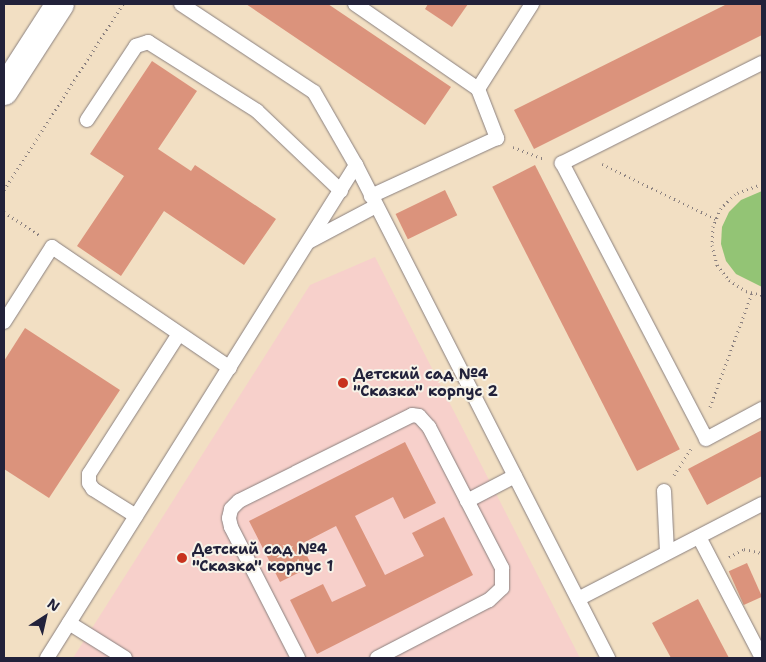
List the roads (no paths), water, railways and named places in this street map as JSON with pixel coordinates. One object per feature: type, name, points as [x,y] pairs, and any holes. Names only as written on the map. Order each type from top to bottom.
[{"type":"main road","points":[[4,91],[60,4]]},
{"type":"lane","points":[[181,4],[314,92],[356,165],[608,658]]},
{"type":"lane","points":[[309,242],[373,201],[497,138],[478,89],[355,4]]},
{"type":"lane","points":[[478,89],[532,4]]},
{"type":"lane","points":[[87,120],[136,46],[148,42],[257,111],[341,191]]},
{"type":"lane","points":[[762,63],[562,163],[706,439],[762,409]]},
{"type":"lane","points":[[47,658],[356,165]]},
{"type":"lane","points":[[4,322],[52,247],[230,368]]},
{"type":"lane","points":[[136,516],[93,489],[89,483],[89,474],[179,334]]},
{"type":"lane","points":[[298,658],[231,527],[228,518],[231,508],[239,501],[412,415],[419,416],[429,428],[502,568],[502,588],[489,600],[377,658]]},
{"type":"lane","points":[[466,501],[515,476]]},
{"type":"lane","points":[[664,491],[667,552]]},
{"type":"lane","points":[[578,599],[762,504]]},
{"type":"lane","points":[[699,537],[762,658]]},
{"type":"lane","points":[[69,622],[126,658]]},
{"type":"place","name":"Детский сад №4 \"Сказка\" корпус 2","points":[[343,383]]},
{"type":"place","name":"Детский сад №4 \"Сказка\" корпус 1","points":[[182,558]]}]
